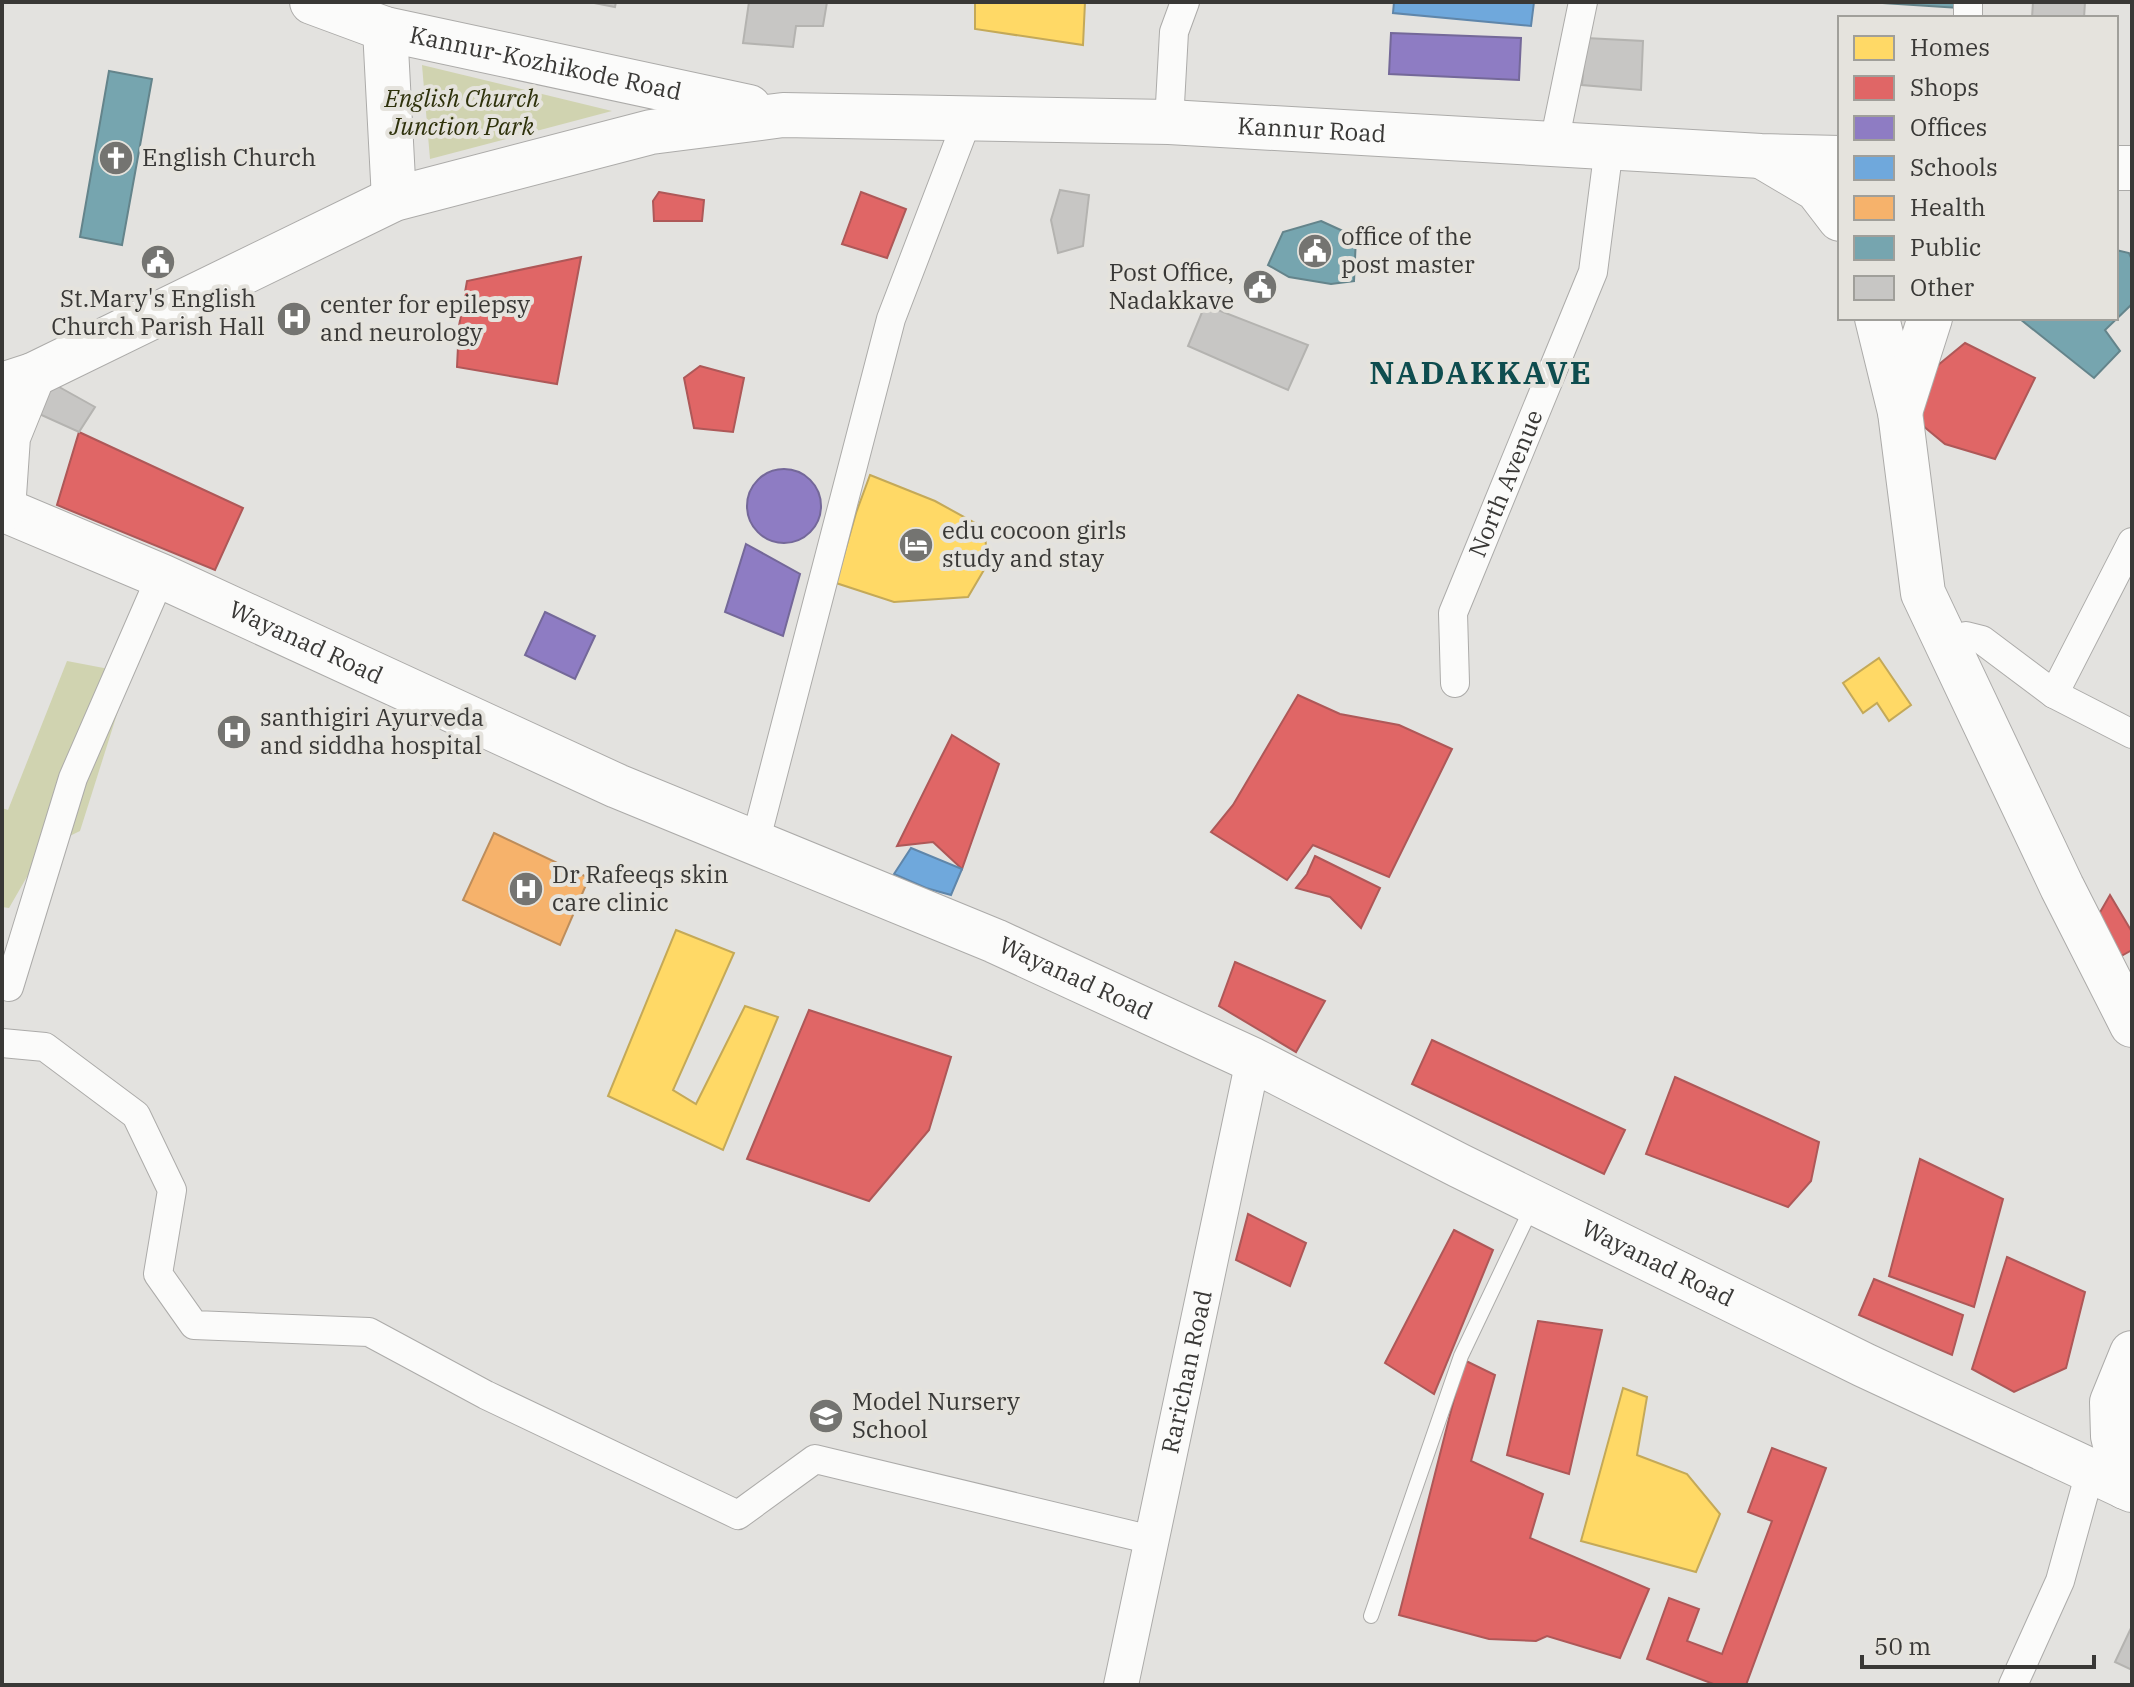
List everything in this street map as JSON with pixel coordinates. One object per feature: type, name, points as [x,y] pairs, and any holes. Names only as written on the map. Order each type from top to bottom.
[{"type":"main road","name":"Kannur-Kozhikode Road","points":[[312,2],[385,29],[783,115]]},
{"type":"main road","points":[[385,29],[394,199]]},
{"type":"main road","points":[[2,509],[8,437],[18,380],[394,199],[651,132],[783,115]]},
{"type":"main road","name":"Kannur Road","points":[[783,115],[1169,122],[1830,161]]},
{"type":"main road","points":[[1761,156],[1817,189],[1838,216]]},
{"type":"main road","points":[[1877,320],[1900,412],[1923,593],[2062,887],[2132,1025]]},
{"type":"main road","points":[[1900,412],[1913,320]]},
{"type":"main road","points":[[1900,412],[1929,320]]},
{"type":"main road","name":"Wayanad Road","points":[[2,509],[161,576],[617,786],[995,941],[1253,1060],[1534,1203],[2019,1439],[2116,1483]]},
{"type":"main road","points":[[2116,1483],[2112,1402],[2132,1353]]},
{"type":"main road","points":[[2019,1439],[2069,1435],[2112,1402]]},
{"type":"street","points":[[1169,122],[1174,32],[1185,2]]},
{"type":"street","points":[[1554,143],[1583,2]]},
{"type":"street","points":[[755,843],[891,319],[968,118]]},
{"type":"street","name":"North Avenue","points":[[1455,683],[1453,613],[1593,272],[1609,147]]},
{"type":"street","points":[[2054,694],[2132,542]]},
{"type":"street","points":[[9,987],[73,778],[161,576]]},
{"type":"street","points":[[1949,646],[1966,636],[1982,640],[2054,694],[2132,734]]},
{"type":"street","points":[[2,1043],[45,1047],[136,1115],[172,1190],[158,1274],[194,1325],[369,1332],[486,1395],[738,1515],[815,1459],[1152,1540]]},
{"type":"street","name":"Rarichan Road","points":[[1121,1685],[1253,1060]]},
{"type":"street","points":[[2013,1685],[2060,1581],[2116,1483]]},
{"type":"lane","points":[[1371,1616],[1461,1356],[1534,1203]]},
{"type":"green space","name":"English Church Junction Park","points":[[422,65],[612,111],[430,159]]},
{"type":"green space","points":[[67,661],[130,673],[80,831],[43,849],[9,908],[2,907],[2,808],[8,810]]},
{"type":"building: Homes","points":[[975,2],[1085,2],[1083,45],[975,29]]},
{"type":"building: Homes","name":"edu cocoon girls study and stay","points":[[870,475],[935,501],[984,528],[988,563],[968,597],[894,602],[836,583]]},
{"type":"building: Homes","points":[[1879,658],[1911,705],[1889,721],[1877,703],[1863,713],[1843,683]]},
{"type":"building: Homes","points":[[676,930],[734,953],[673,1090],[696,1104],[745,1006],[778,1017],[723,1150],[608,1096]]},
{"type":"building: Homes","points":[[1623,1388],[1647,1397],[1637,1455],[1687,1474],[1720,1514],[1696,1572],[1581,1541]]},
{"type":"building: Shops","points":[[659,192],[704,200],[702,221],[654,221],[653,201]]},
{"type":"building: Shops","points":[[861,192],[906,209],[887,258],[842,244]]},
{"type":"building: Shops","points":[[581,257],[557,384],[457,367],[459,326],[467,281]]},
{"type":"building: Shops","points":[[1965,343],[2035,378],[1995,459],[1945,444],[1917,421],[1932,370]]},
{"type":"building: Shops","points":[[700,366],[744,378],[733,432],[694,428],[684,378]]},
{"type":"building: Shops","points":[[79,432],[243,508],[215,570],[57,505]]},
{"type":"building: Shops","points":[[1298,695],[1340,714],[1399,725],[1452,749],[1389,877],[1313,845],[1287,880],[1211,832],[1233,805]]},
{"type":"building: Shops","points":[[952,735],[999,764],[962,869],[933,842],[897,846]]},
{"type":"building: Shops","points":[[1315,856],[1380,888],[1361,928],[1330,897],[1296,888]]},
{"type":"building: Shops","points":[[2110,895],[2132,932],[2132,950],[2114,960],[2099,914]]},
{"type":"building: Shops","points":[[1235,962],[1325,1001],[1296,1052],[1219,1006]]},
{"type":"building: Shops","points":[[809,1010],[951,1057],[929,1130],[869,1201],[747,1159]]},
{"type":"building: Shops","points":[[1432,1040],[1625,1130],[1604,1174],[1412,1084]]},
{"type":"building: Shops","points":[[1675,1077],[1819,1142],[1811,1181],[1788,1207],[1646,1154]]},
{"type":"building: Shops","points":[[1920,1159],[2003,1199],[1974,1307],[1889,1276]]},
{"type":"building: Shops","points":[[1248,1214],[1306,1243],[1290,1286],[1236,1260]]},
{"type":"building: Shops","points":[[1454,1230],[1493,1250],[1434,1394],[1385,1363]]},
{"type":"building: Shops","points":[[2007,1257],[2085,1292],[2066,1368],[2014,1392],[1972,1369]]},
{"type":"building: Shops","points":[[1874,1279],[1963,1315],[1952,1355],[1859,1315]]},
{"type":"building: Shops","points":[[1538,1321],[1602,1330],[1569,1474],[1507,1455]]},
{"type":"building: Shops","points":[[1464,1360],[1495,1375],[1471,1461],[1543,1494],[1530,1538],[1649,1589],[1620,1658],[1547,1636],[1536,1641],[1489,1639],[1399,1615]]},
{"type":"building: Shops","points":[[1772,1448],[1826,1468],[1746,1685],[1716,1685],[1647,1659],[1669,1598],[1699,1609],[1687,1641],[1722,1654],[1772,1521],[1748,1512]]},
{"type":"building: Offices","points":[[1391,33],[1521,38],[1519,80],[1389,74]]},
{"type":"building: Offices","points":[[784,469],[805,475],[815,485],[821,506],[815,527],[805,537],[784,543],[763,537],[753,527],[747,506],[753,485],[763,475]]},
{"type":"building: Offices","points":[[746,544],[800,574],[783,636],[725,612]]},
{"type":"building: Offices","points":[[545,612],[595,636],[575,679],[525,655]]},
{"type":"building: Schools","points":[[1394,2],[1534,2],[1531,26],[1393,13]]},
{"type":"building: Schools","points":[[911,848],[962,869],[951,895],[894,874]]},
{"type":"building: Health","name":"Dr Rafeeqs skin care clinic","points":[[494,833],[589,878],[560,945],[463,900]]},
{"type":"building: Public","points":[[1867,2],[1959,2],[1959,8]]},
{"type":"building: Public","name":"English Church","points":[[109,71],[152,79],[122,245],[80,237]]},
{"type":"building: Public","name":"office of the post master","points":[[1321,221],[1356,237],[1354,281],[1331,284],[1289,277],[1268,265],[1283,232]]},
{"type":"building: Public","points":[[2118,250],[2129,253],[2132,260],[2132,304],[2118,317]]},
{"type":"building: Public","points":[[2021,320],[2115,320],[2105,330],[2120,351],[2094,378]]},
{"type":"building: Other","points":[[589,2],[616,2],[615,7]]},
{"type":"building: Other","points":[[749,2],[827,2],[823,26],[796,26],[793,47],[743,43]]},
{"type":"building: Other","points":[[2033,2],[2085,2],[2084,16],[2032,16]]},
{"type":"building: Other","points":[[1586,38],[1643,41],[1641,90],[1582,85]]},
{"type":"building: Other","points":[[1060,190],[1089,195],[1083,246],[1058,253],[1051,220]]},
{"type":"building: Other","points":[[1205,305],[1308,345],[1288,390],[1188,346]]},
{"type":"building: Other","points":[[52,383],[95,407],[79,432],[37,413]]},
{"type":"building: Other","points":[[2132,1626],[2132,1670],[2115,1662]]},
{"type":"place","name":"English Church","points":[[116,158]]},
{"type":"place","name":"office of the post master","points":[[1315,251]]},
{"type":"place","name":"St.Mary's English Church Parish Hall","points":[[158,262]]},
{"type":"place","name":"Post Office, Nadakkave","points":[[1260,287]]},
{"type":"place","name":"center for epilepsy and neurology","points":[[294,319]]},
{"type":"place","name":"edu cocoon girls study and stay","points":[[916,545]]},
{"type":"place","name":"santhigiri Ayurveda and siddha hospital","points":[[234,732]]},
{"type":"place","name":"Dr Rafeeqs skin care clinic","points":[[526,889]]},
{"type":"place","name":"Model Nursery School","points":[[826,1416]]},
{"type":"district","name":"NADAKKAVE","points":[[1481,373]]}]
